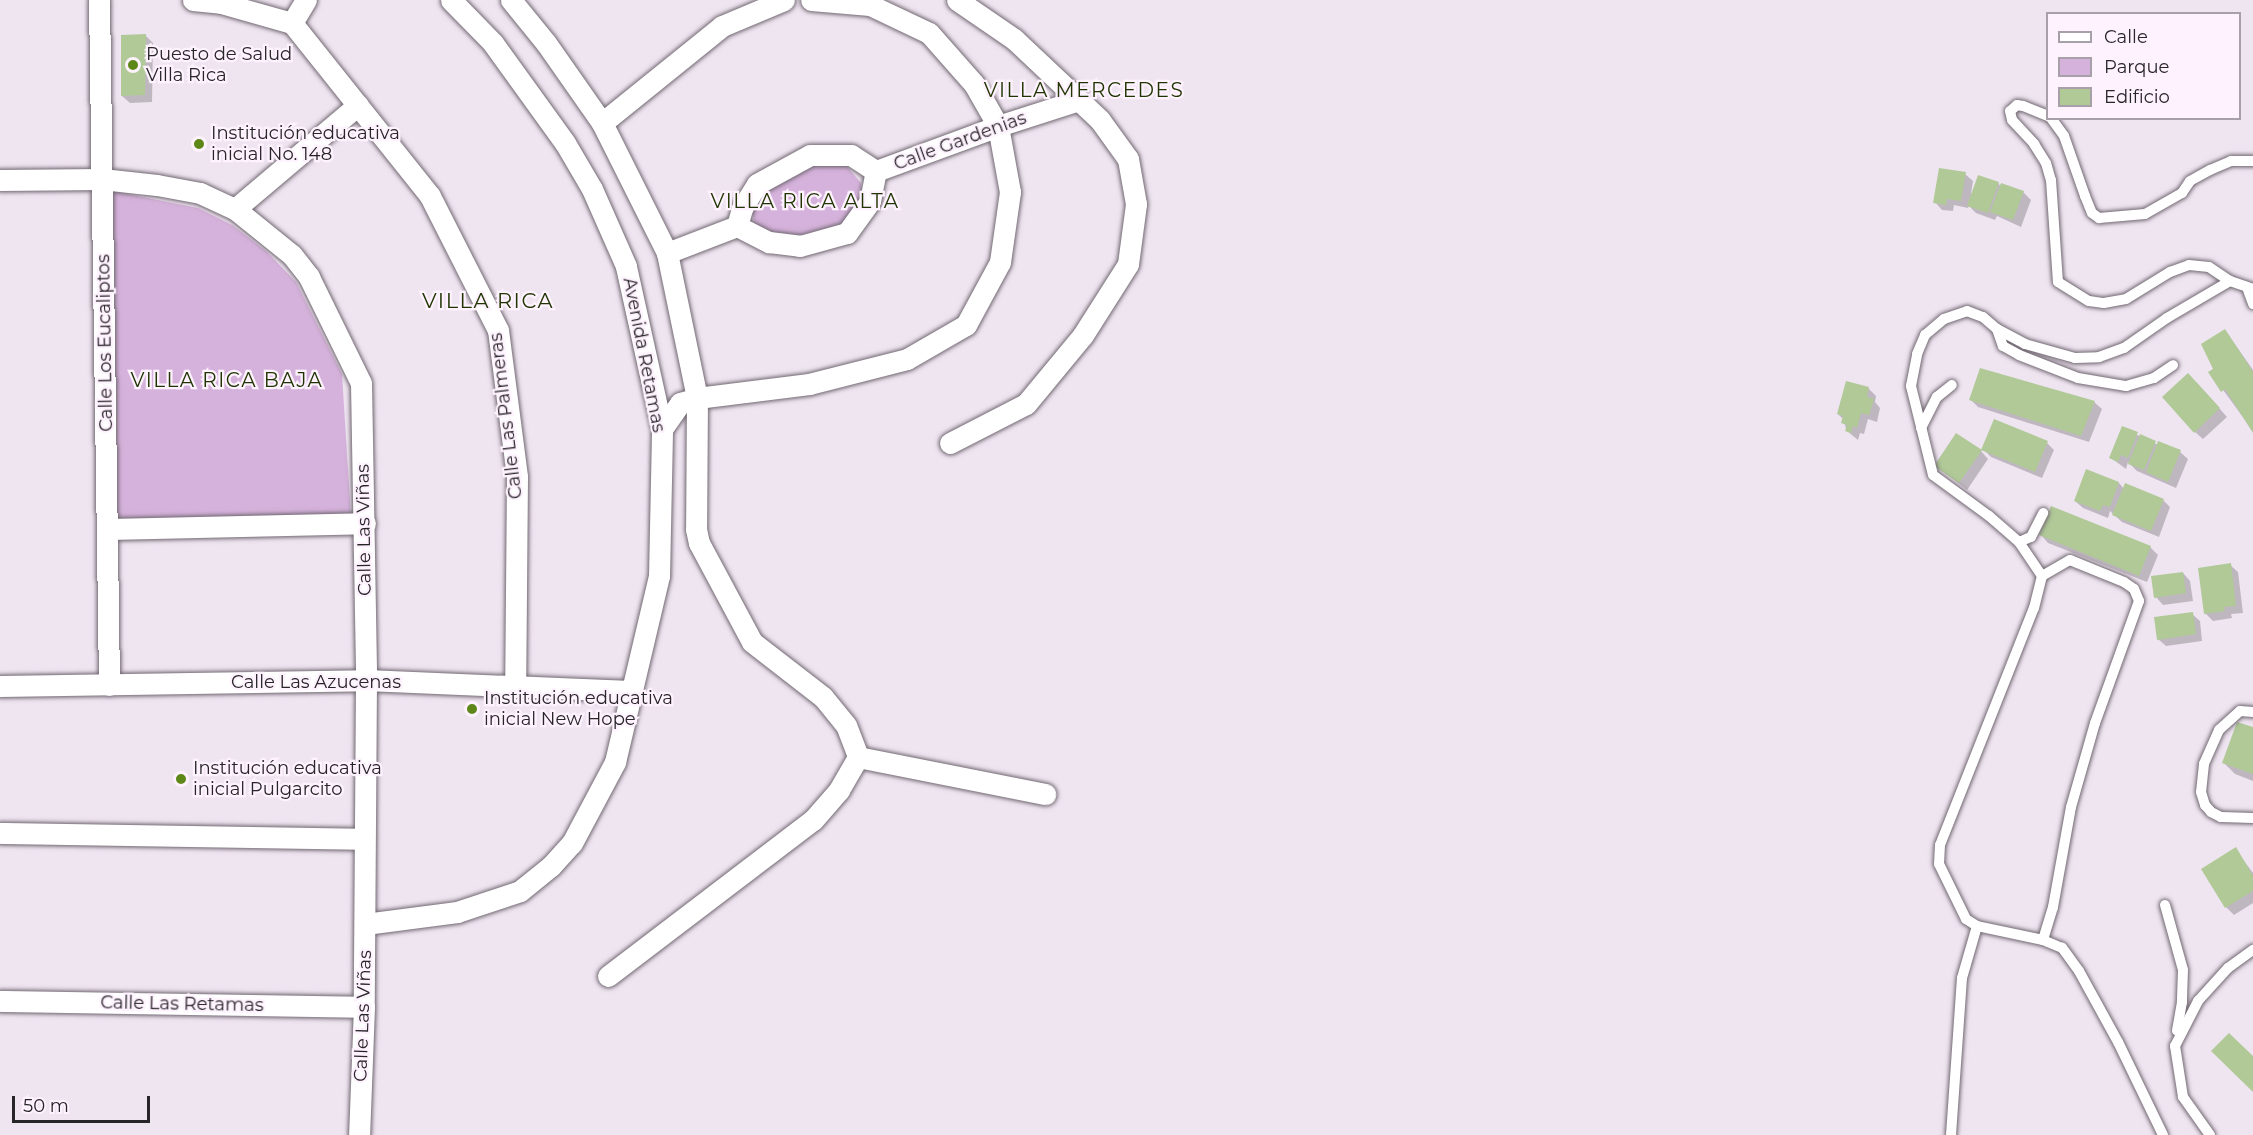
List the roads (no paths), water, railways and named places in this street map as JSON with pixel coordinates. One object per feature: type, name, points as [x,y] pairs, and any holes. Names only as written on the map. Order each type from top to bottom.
[{"type":"street","name":"Calle Los Eucaliptos","points":[[99,0],[109,685]]},
{"type":"street","points":[[193,0],[221,3],[292,23],[306,0]]},
{"type":"street","name":"Avenida Retamas","points":[[365,924],[457,912],[520,891],[550,866],[572,843],[615,762],[659,576],[662,429],[626,266],[592,189],[565,142],[493,43],[451,0]]},
{"type":"street","points":[[511,0],[546,44],[602,123],[667,253],[697,398],[696,529],[699,543],[752,642],[823,697],[846,725],[858,757]]},
{"type":"street","points":[[602,123],[722,26],[784,0]]},
{"type":"street","points":[[662,429],[680,403],[697,398],[809,384],[907,360],[966,325],[1000,262],[1010,192],[998,126],[975,84],[929,33],[870,5],[811,0]]},
{"type":"street","points":[[950,443],[1026,404],[1083,335],[1128,264],[1136,204],[1128,159],[1100,120],[1014,39],[957,0]]},
{"type":"street","name":"Calle Las Palmeras","points":[[292,23],[429,196],[498,330],[517,477],[515,687]]},
{"type":"street","name":"Calle Gardenias","points":[[876,171],[998,126],[1079,100]]},
{"type":"street","points":[[235,209],[358,105]]},
{"type":"street","name":"Calle Gardenias","points":[[834,153],[851,155],[876,171],[870,201],[847,233],[800,246],[769,242],[737,226],[742,208],[757,184],[810,155],[834,153]]},
{"type":"street","name":"Calle Las Viñas","points":[[0,180],[102,180],[156,185],[200,194],[235,209],[292,255],[309,277],[361,383],[366,680],[364,1007],[359,1135]]},
{"type":"street","points":[[667,253],[737,226]]},
{"type":"street","points":[[108,529],[365,523]]},
{"type":"street","name":"Calle Las Azucenas","points":[[0,686],[366,680],[631,691]]},
{"type":"street","points":[[858,757],[1045,794]]},
{"type":"street","points":[[608,976],[813,820],[839,790],[858,757]]},
{"type":"street","points":[[0,833],[364,839]]},
{"type":"street","name":"Calle Las Retamas","points":[[0,1001],[364,1007]]},
{"type":"lane","points":[[2046,116],[2017,105],[2010,111],[2012,120],[2034,144],[2046,163],[2051,180],[2058,282],[2089,301],[2104,303],[2126,299],[2170,272],[2189,265],[2210,267],[2230,281],[2250,290],[2253,304]]},
{"type":"lane","points":[[2051,120],[2064,136],[2092,213],[2099,218],[2145,214],[2182,193],[2190,181],[2210,170],[2231,161],[2253,161]]},
{"type":"lane","points":[[2042,576],[2019,542],[1989,516],[1933,475],[1911,386],[1917,354],[1925,335],[1944,318],[1967,311],[1983,317],[1997,329],[2025,344],[2075,358],[2100,357],[2124,348],[2167,318],[2230,281]]},
{"type":"lane","points":[[1997,329],[2002,346],[2078,378],[2126,386],[2154,378],[2174,365]]},
{"type":"lane","points":[[1921,428],[1937,397],[1952,385]]},
{"type":"lane","points":[[2019,542],[2031,537],[2043,513]]},
{"type":"lane","points":[[2043,940],[2054,908],[2071,807],[2095,723],[2139,601],[2134,589],[2124,582],[2070,560],[2042,576],[2034,608],[1940,845],[1939,864],[1966,919],[1977,926],[2043,940],[2062,948],[2079,971],[2163,1135]]},
{"type":"lane","points":[[2253,712],[2240,711],[2219,730],[2204,764],[2201,792],[2205,805],[2211,812],[2222,817],[2253,818]]},
{"type":"lane","points":[[2165,905],[2183,970],[2182,1002],[2175,1046],[2183,1097],[2210,1135]]},
{"type":"lane","points":[[1951,1135],[1962,978],[1977,926]]},
{"type":"lane","points":[[2175,1046],[2198,1001],[2228,968],[2253,950]]},
{"type":"place","name":"Puesto de Salud Villa Rica","points":[[133,65]]},
{"type":"place","name":"Institución educativa inicial No. 148","points":[[199,144]]},
{"type":"place","name":"Institución educativa inicial New Hope","points":[[472,709]]},
{"type":"place","name":"Institución educativa inicial Pulgarcito","points":[[181,779]]},
{"type":"district","name":"VILLA MERCEDES","points":[[1084,90]]},
{"type":"district","name":"VILLA RICA ALTA","points":[[805,201]]},
{"type":"district","name":"VILLA RICA","points":[[488,301]]},
{"type":"district","name":"VILLA RICA BAJA","points":[[227,380]]}]
